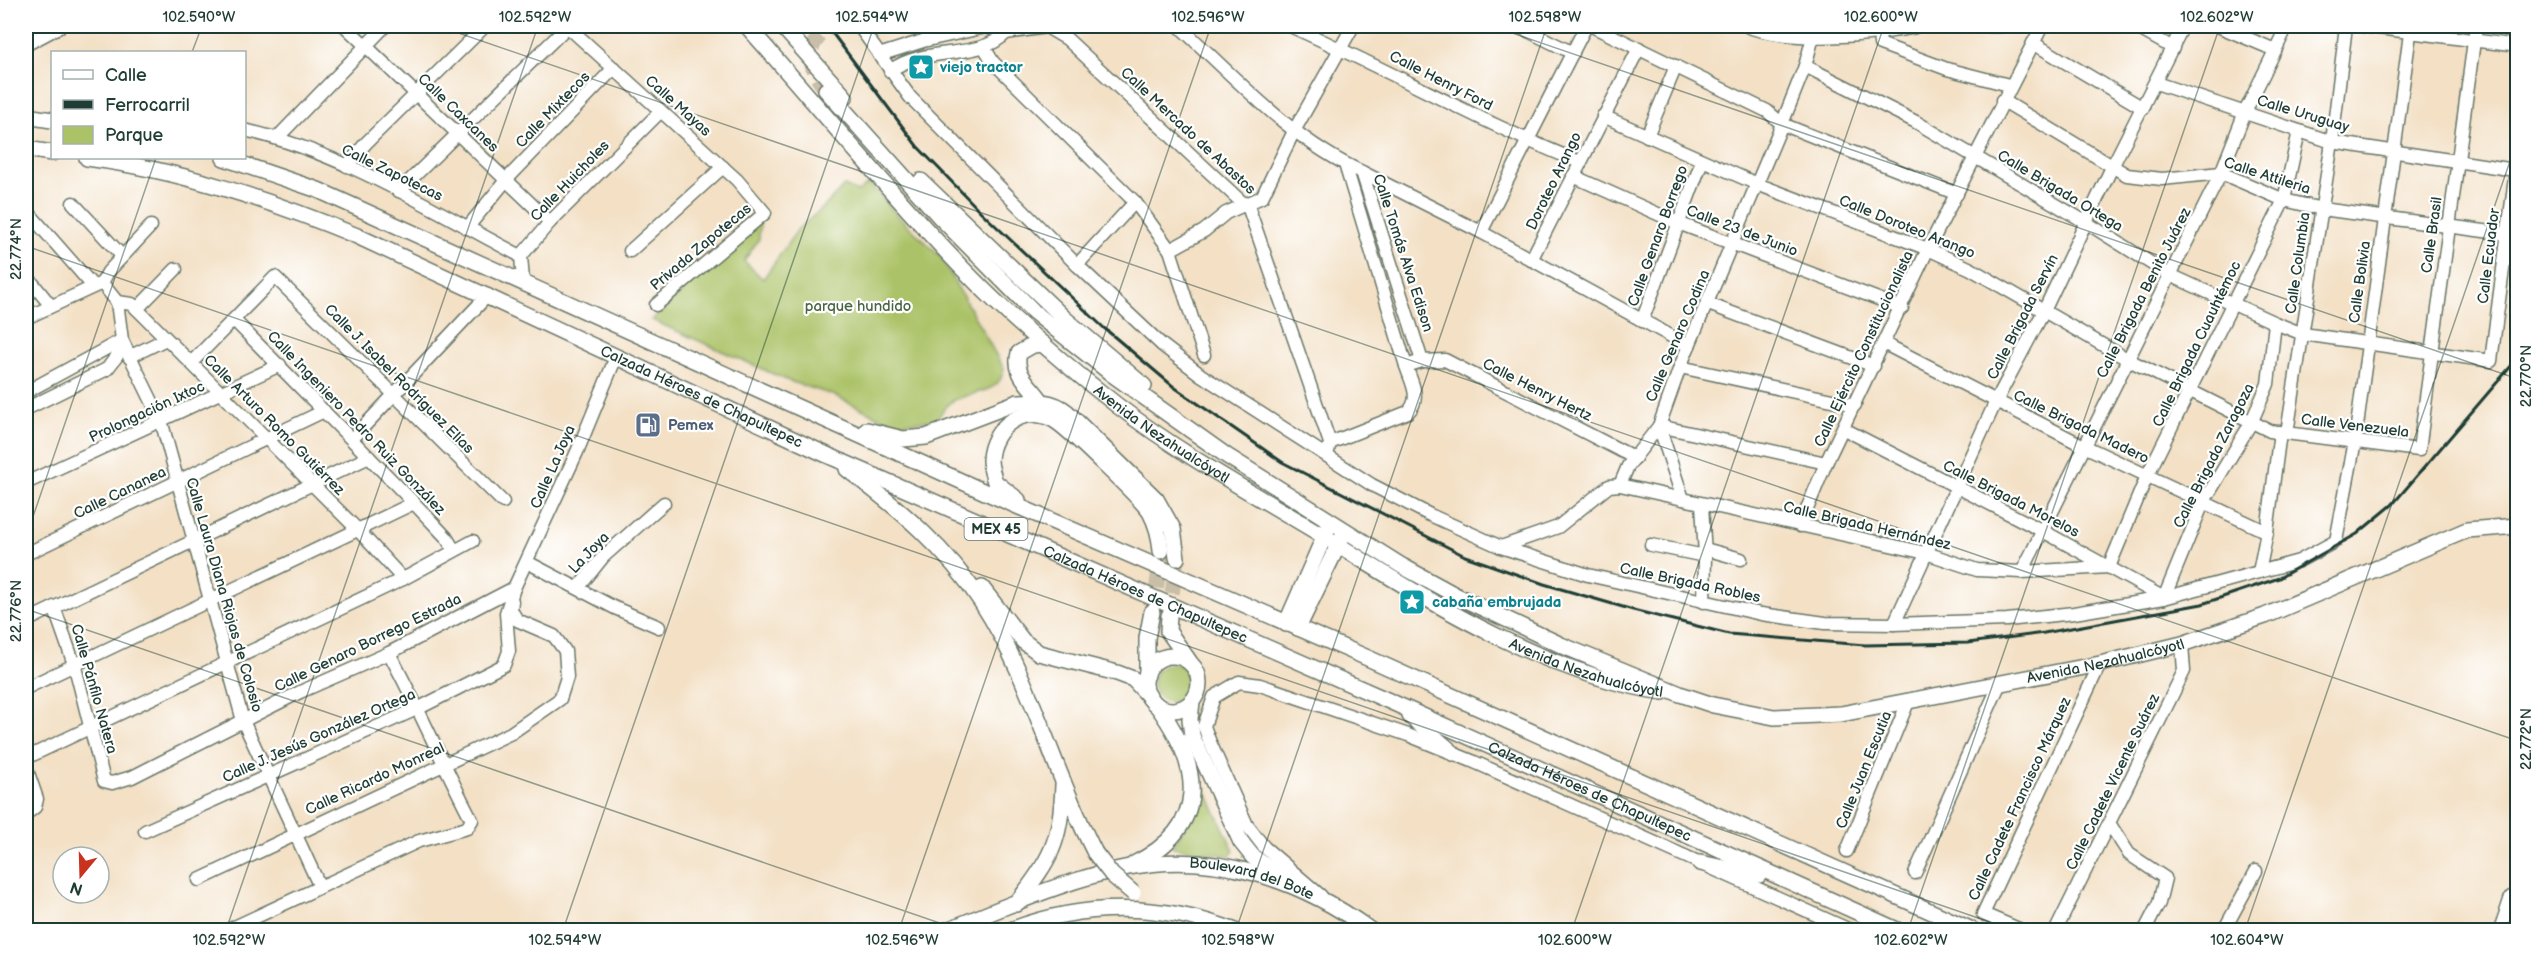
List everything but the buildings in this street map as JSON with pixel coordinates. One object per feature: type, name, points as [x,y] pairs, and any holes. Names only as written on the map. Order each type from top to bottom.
[{"type":"main road","points":[[26,31],[35,26]]},
{"type":"main road","points":[[26,44],[58,26]]},
{"type":"main road","name":"Avenida Nezahualcóyotl","points":[[747,26],[963,270],[1043,344],[1152,430],[1323,538],[1449,610],[1520,646],[1621,683],[1680,694],[1734,710],[1774,717],[1841,714],[2100,663],[2181,644],[2265,616],[2467,530],[2517,526]]},
{"type":"main road","points":[[1750,26],[1815,30],[1914,26]]},
{"type":"main road","points":[[758,38],[777,40],[783,27]]},
{"type":"main road","name":"Avenida Nezahualcóyotl","points":[[783,27],[899,159],[974,235],[1064,318],[1151,391],[1258,467],[1273,483]]},
{"type":"main road","points":[[789,73],[788,54],[795,50],[805,52]]},
{"type":"main road","name":"Avenida Nezahualcóyotl","points":[[826,90],[940,217],[1034,312],[1113,375],[1180,423],[1252,473],[1273,483],[1428,580],[1509,621],[1680,694]]},
{"type":"main road","points":[[26,116],[51,120]]},
{"type":"main road","points":[[26,149],[51,153]]},
{"type":"main road","name":"Calzada Héroes de Chapultepec","points":[[92,159],[199,180],[303,214],[488,295],[827,455],[1396,704],[1897,930]]},
{"type":"main road","name":"Calzada Héroes de Chapultepec","points":[[227,159],[318,190],[523,281],[811,414],[1972,930]]},
{"type":"main road","points":[[1042,402],[1025,382],[1017,364],[1020,352],[1033,345],[1043,344]]},
{"type":"main road","points":[[811,414],[889,436],[914,440],[1018,402],[1050,403],[1067,412],[1156,499],[1173,529],[1177,558]]},
{"type":"main road","points":[[1034,513],[995,482],[990,460],[993,445],[1004,427],[1020,415],[1037,414],[1058,423],[1146,508],[1157,526],[1161,551]]},
{"type":"main road","points":[[827,455],[889,501],[986,592],[1023,641],[1039,653],[1132,679],[1152,700],[1174,730],[1190,769],[1192,798],[1186,818],[1175,834],[1149,856],[1125,868],[1094,876],[947,930]]},
{"type":"main road","points":[[1289,516],[1298,500]]},
{"type":"main road","points":[[1292,626],[1323,538],[1332,522]]},
{"type":"main road","points":[[1292,626],[1346,530]]},
{"type":"main road","points":[[942,551],[983,604],[1020,677],[1095,853],[1112,875],[1133,893],[1159,909]]},
{"type":"main road","points":[[1152,612],[1147,638],[1145,682],[1152,700],[1174,710],[1193,701]]},
{"type":"main road","points":[[1169,616],[1168,631],[1177,647],[1191,663],[1200,681],[1190,719],[1192,736],[1240,842],[1253,857],[1302,890]]},
{"type":"main road","points":[[1147,675],[1157,661],[1166,657],[1183,658],[1191,663]]},
{"type":"main road","points":[[1396,704],[1453,753]]},
{"type":"main road","points":[[1016,904],[1041,871],[1058,839],[1062,822],[1063,782]]},
{"type":"main road","name":"Boulevard del Bote","points":[[1125,868],[1186,863],[1224,866],[1302,890],[1328,902],[1370,930]]},
{"type":"main road","points":[[1700,863],[1784,879]]},
{"type":"main road","points":[[1011,930],[1086,911],[1159,909],[1233,930]]},
{"type":"street","name":"Calle Caxcanes","points":[[345,26],[550,222]]},
{"type":"street","points":[[278,137],[385,26]]},
{"type":"street","points":[[347,166],[484,26]]},
{"type":"street","points":[[399,191],[458,136],[568,26]]},
{"type":"street","name":"Calle Mayas","points":[[568,26],[723,167],[765,213]]},
{"type":"street","name":"Calle Brigada Robles","points":[[859,26],[910,97],[1077,265],[1162,345],[1250,407],[1329,449],[1401,500],[1500,547],[1588,575],[1704,602],[1825,623],[1894,624],[2007,620],[2074,613],[2164,598],[2299,561],[2336,541]]},
{"type":"street","name":"Calle Mercado de Abastos","points":[[1044,26],[1067,39],[1246,206],[1253,218],[1329,449]]},
{"type":"street","points":[[879,55],[923,41],[986,27],[1006,33],[1055,26]]},
{"type":"street","name":"Calle Tomás Alva Edison","points":[[1179,26],[1294,131],[1345,164],[1362,172],[1422,361]]},
{"type":"street","name":"Calle Henry Ford","points":[[1290,26],[1342,48],[1528,141],[1580,162]]},
{"type":"street","points":[[1170,250],[1204,231],[1226,213],[1262,197],[1294,131],[1353,26]]},
{"type":"street","points":[[1518,26],[1573,53]]},
{"type":"street","points":[[1481,232],[1586,26]]},
{"type":"street","points":[[1592,26],[1767,111],[1782,124],[1957,194]]},
{"type":"street","points":[[1989,26],[2001,26]]},
{"type":"street","name":"Calle Ejército Constitucionalista","points":[[1800,526],[1826,463],[1885,344],[1928,249],[1975,158],[2009,85],[2042,26]]},
{"type":"street","points":[[2134,26],[2173,48]]},
{"type":"street","name":"Calle Brigada Servín","points":[[1894,624],[1996,401],[2044,311],[2112,167],[2183,26]]},
{"type":"street","points":[[2218,26],[2275,50]]},
{"type":"street","name":"Calle Brigada Benito Juárez","points":[[2022,572],[2168,274],[2221,173],[2245,112],[2287,26]]},
{"type":"street","name":"Calle Columbia","points":[[2259,572],[2303,334],[2332,142],[2346,26]]},
{"type":"street","points":[[2363,26],[2410,30],[2517,46]]},
{"type":"street","name":"Calle Brasil","points":[[2419,450],[2430,352],[2476,26]]},
{"type":"street","points":[[1878,28],[1880,44],[1947,69],[2009,85]]},
{"type":"street","name":"Calle Genaro Codina","points":[[1620,485],[1628,466],[1659,426],[1680,367],[1734,244],[1805,66],[1815,30]]},
{"type":"street","name":"Calle Bolivia","points":[[2336,541],[2355,441],[2366,345],[2395,152],[2410,30]]},
{"type":"street","points":[[890,71],[901,63],[928,54],[984,47],[999,41],[1006,33]]},
{"type":"street","points":[[2032,43],[2143,108]]},
{"type":"street","points":[[984,47],[993,62],[1135,202],[1170,250],[1204,355]]},
{"type":"street","name":"Doroteo Arango","points":[[1531,260],[1639,48]]},
{"type":"street","points":[[1647,136],[1676,66]]},
{"type":"street","name":"Calle Brigada Ortega","points":[[1805,66],[1916,122],[2087,223],[2168,274],[2234,305],[2303,334],[2366,345],[2491,361]]},
{"type":"street","name":"Calle Mixtecos","points":[[467,228],[507,179],[614,68]]},
{"type":"street","name":"Calle Uruguay","points":[[2156,83],[2332,142],[2515,170]]},
{"type":"street","name":"Calle Attileria","points":[[2002,100],[2127,175],[2162,179],[2221,173],[2284,200],[2322,209],[2506,234]]},
{"type":"street","name":"Calle Huicholes","points":[[521,256],[550,222],[660,112]]},
{"type":"street","name":"Calle Doroteo Arango","points":[[1603,116],[1757,184],[1928,249],[1971,269],[2127,359],[2251,423],[2284,433]]},
{"type":"street","name":"Calle Zapotecas","points":[[246,130],[278,137],[347,166],[521,256]]},
{"type":"street","name":"Calle Brigada Cuauhtémoc","points":[[2109,567],[2147,476],[2234,305],[2284,200],[2299,131]]},
{"type":"street","name":"Calle Ecuador","points":[[2491,361],[2517,155]]},
{"type":"street","name":"Calle Genaro Borrego","points":[[1642,321],[1702,161]]},
{"type":"street","name":"Calle Tomás Alva Edison","points":[[1329,449],[1411,409],[1416,395],[1345,164]]},
{"type":"street","points":[[630,251],[723,167]]},
{"type":"street","points":[[1362,172],[1481,232],[1689,346]]},
{"type":"street","name":"Calle 23 de Junio","points":[[1573,176],[1678,223],[1902,308]]},
{"type":"street","points":[[1077,265],[1135,202]]},
{"type":"street","points":[[73,203],[122,256]]},
{"type":"street","points":[[27,213],[93,286],[117,302]]},
{"type":"street","name":"Privada Zapotecas","points":[[656,305],[765,213]]},
{"type":"street","points":[[26,318],[93,286],[151,226]]},
{"type":"street","points":[[521,256],[523,281]]},
{"type":"street","points":[[137,309],[176,269]]},
{"type":"street","points":[[26,275],[51,306]]},
{"type":"street","name":"Calle J. Isabel Rodríguez Elías","points":[[234,320],[275,277],[503,502]]},
{"type":"street","points":[[352,440],[395,397],[488,295]]},
{"type":"street","name":"Calle Arturo Romo Gutiérrez","points":[[117,302],[132,304],[358,530],[403,579]]},
{"type":"street","name":"Calle Laura Diana Riojas de Colosio","points":[[117,302],[121,341],[161,420],[225,662],[243,721],[320,887]]},
{"type":"street","points":[[1708,304],[1874,366]]},
{"type":"street","points":[[191,363],[234,320]]},
{"type":"street","name":"Calle Ingeniero Pedro Ruiz González","points":[[234,320],[414,503],[446,537],[454,550]]},
{"type":"street","name":"Calle Brigada Zaragoza","points":[[2164,598],[2204,503],[2251,423],[2268,384],[2276,323]]},
{"type":"street","points":[[129,357],[165,339]]},
{"type":"street","points":[[26,392],[121,341]]},
{"type":"street","points":[[26,409],[107,369],[117,356],[121,341]]},
{"type":"street","name":"Calle Brigada Madero","points":[[1885,344],[2084,446],[2267,532]]},
{"type":"street","name":"Calle La Joya","points":[[504,665],[509,651],[506,614],[514,588],[616,357]]},
{"type":"street","name":"Calle Henry Hertz","points":[[1422,361],[1445,360],[1635,458]]},
{"type":"street","points":[[1406,366],[1422,361]]},
{"type":"street","name":"Prolongación Ixtoc","points":[[26,483],[222,394],[280,365]]},
{"type":"street","points":[[1680,367],[1855,405]]},
{"type":"street","points":[[26,392],[57,395]]},
{"type":"street","name":"Calle Cananea","points":[[26,554],[324,411]]},
{"type":"street","points":[[1659,426],[1826,463]]},
{"type":"street","points":[[1659,426],[1683,499]]},
{"type":"street","name":"Calle Brigada Morelos","points":[[1844,429],[2043,531],[2164,598]]},
{"type":"street","name":"Calle Venezuela","points":[[2284,433],[2419,450]]},
{"type":"street","points":[[26,621],[369,457]]},
{"type":"street","points":[[1500,547],[1558,527],[1609,486],[1620,485]]},
{"type":"street","name":"Calle Brigada Hernández","points":[[1620,485],[1926,553],[1977,570],[2022,572],[2109,567]]},
{"type":"street","points":[[26,688],[75,667],[414,503]]},
{"type":"street","name":"La Joya","points":[[527,562],[579,587],[603,557],[664,503]]},
{"type":"street","points":[[1702,504],[1705,553],[1704,602]]},
{"type":"street","points":[[26,758],[403,579],[473,541]]},
{"type":"street","points":[[1652,545],[1741,559]]},
{"type":"street","points":[[579,587],[615,608],[659,627]]},
{"type":"street","name":"Calle Genaro Borrego Estrada","points":[[104,781],[112,783],[132,777],[300,692],[389,653],[514,588]]},
{"type":"street","name":"Calle Ricardo Monreal","points":[[199,880],[511,733],[560,699],[567,677],[565,651],[554,636],[517,620],[511,610],[514,588]]},
{"type":"street","name":"Calle Pánfilo Natera","points":[[54,607],[75,667],[104,781]]},
{"type":"street","name":"Calle Cadete Vicente Suárez","points":[[2056,930],[2184,671],[2181,644]]},
{"type":"street","points":[[228,930],[419,841],[467,828],[470,825],[472,820],[442,764],[419,708],[389,653]]},
{"type":"street","name":"Calle Cadete Francisco Márquez","points":[[2020,930],[1983,914],[2100,663]]},
{"type":"street","name":"Calle J. Jesús González Ortega","points":[[145,831],[419,708],[504,665]]},
{"type":"street","points":[[1193,701],[1214,697],[1239,682],[1260,685],[1408,735],[1850,930]]},
{"type":"street","points":[[1915,873],[2000,683]]},
{"type":"street","points":[[1214,697],[1204,726],[1247,825],[1264,847],[1328,902]]},
{"type":"street","name":"Calle Juan Escutia","points":[[1847,851],[1908,702]]},
{"type":"street","points":[[26,767],[37,799],[35,807],[26,814]]},
{"type":"street","points":[[2109,823],[2129,854],[2165,878],[2159,903],[2145,930]]},
{"type":"street","points":[[2224,930],[2256,872]]},
{"type":"street","points":[[2500,930],[2514,896]]},
{"type":"green space","name":"parque hundido","points":[[869,183],[897,215],[940,256],[1004,369],[997,384],[951,402],[936,420],[900,423],[881,418],[833,395],[789,381],[652,320],[756,224],[760,224],[759,239],[744,261],[763,279],[798,229],[844,186],[858,192]]},
{"type":"green space","points":[[1172,664],[1186,669],[1191,683],[1186,697],[1172,702],[1158,697],[1153,683],[1158,669]]},
{"type":"green space","points":[[1197,787],[1204,787],[1234,851],[1230,856],[1172,847],[1192,816]]},
{"type":"tunnel","points":[[826,90],[814,73],[811,56],[816,41],[832,26]]},
{"type":"tunnel","points":[[1153,611],[1161,557]]},
{"type":"tunnel","points":[[1169,616],[1177,558]]},
{"type":"railway","points":[[827,26],[917,146],[981,212],[1104,328],[1174,387],[1282,462],[1465,556],[1544,584],[1633,610],[1729,634],[1865,645],[1968,643],[2044,633],[2202,604],[2279,578],[2357,534],[2392,505],[2518,358]]},
{"type":"place","name":"viejo tractor","points":[[921,67]]},
{"type":"place","name":"Pemex","points":[[648,425]]},
{"type":"place","name":"cabaña embrujada","points":[[1412,602]]}]
